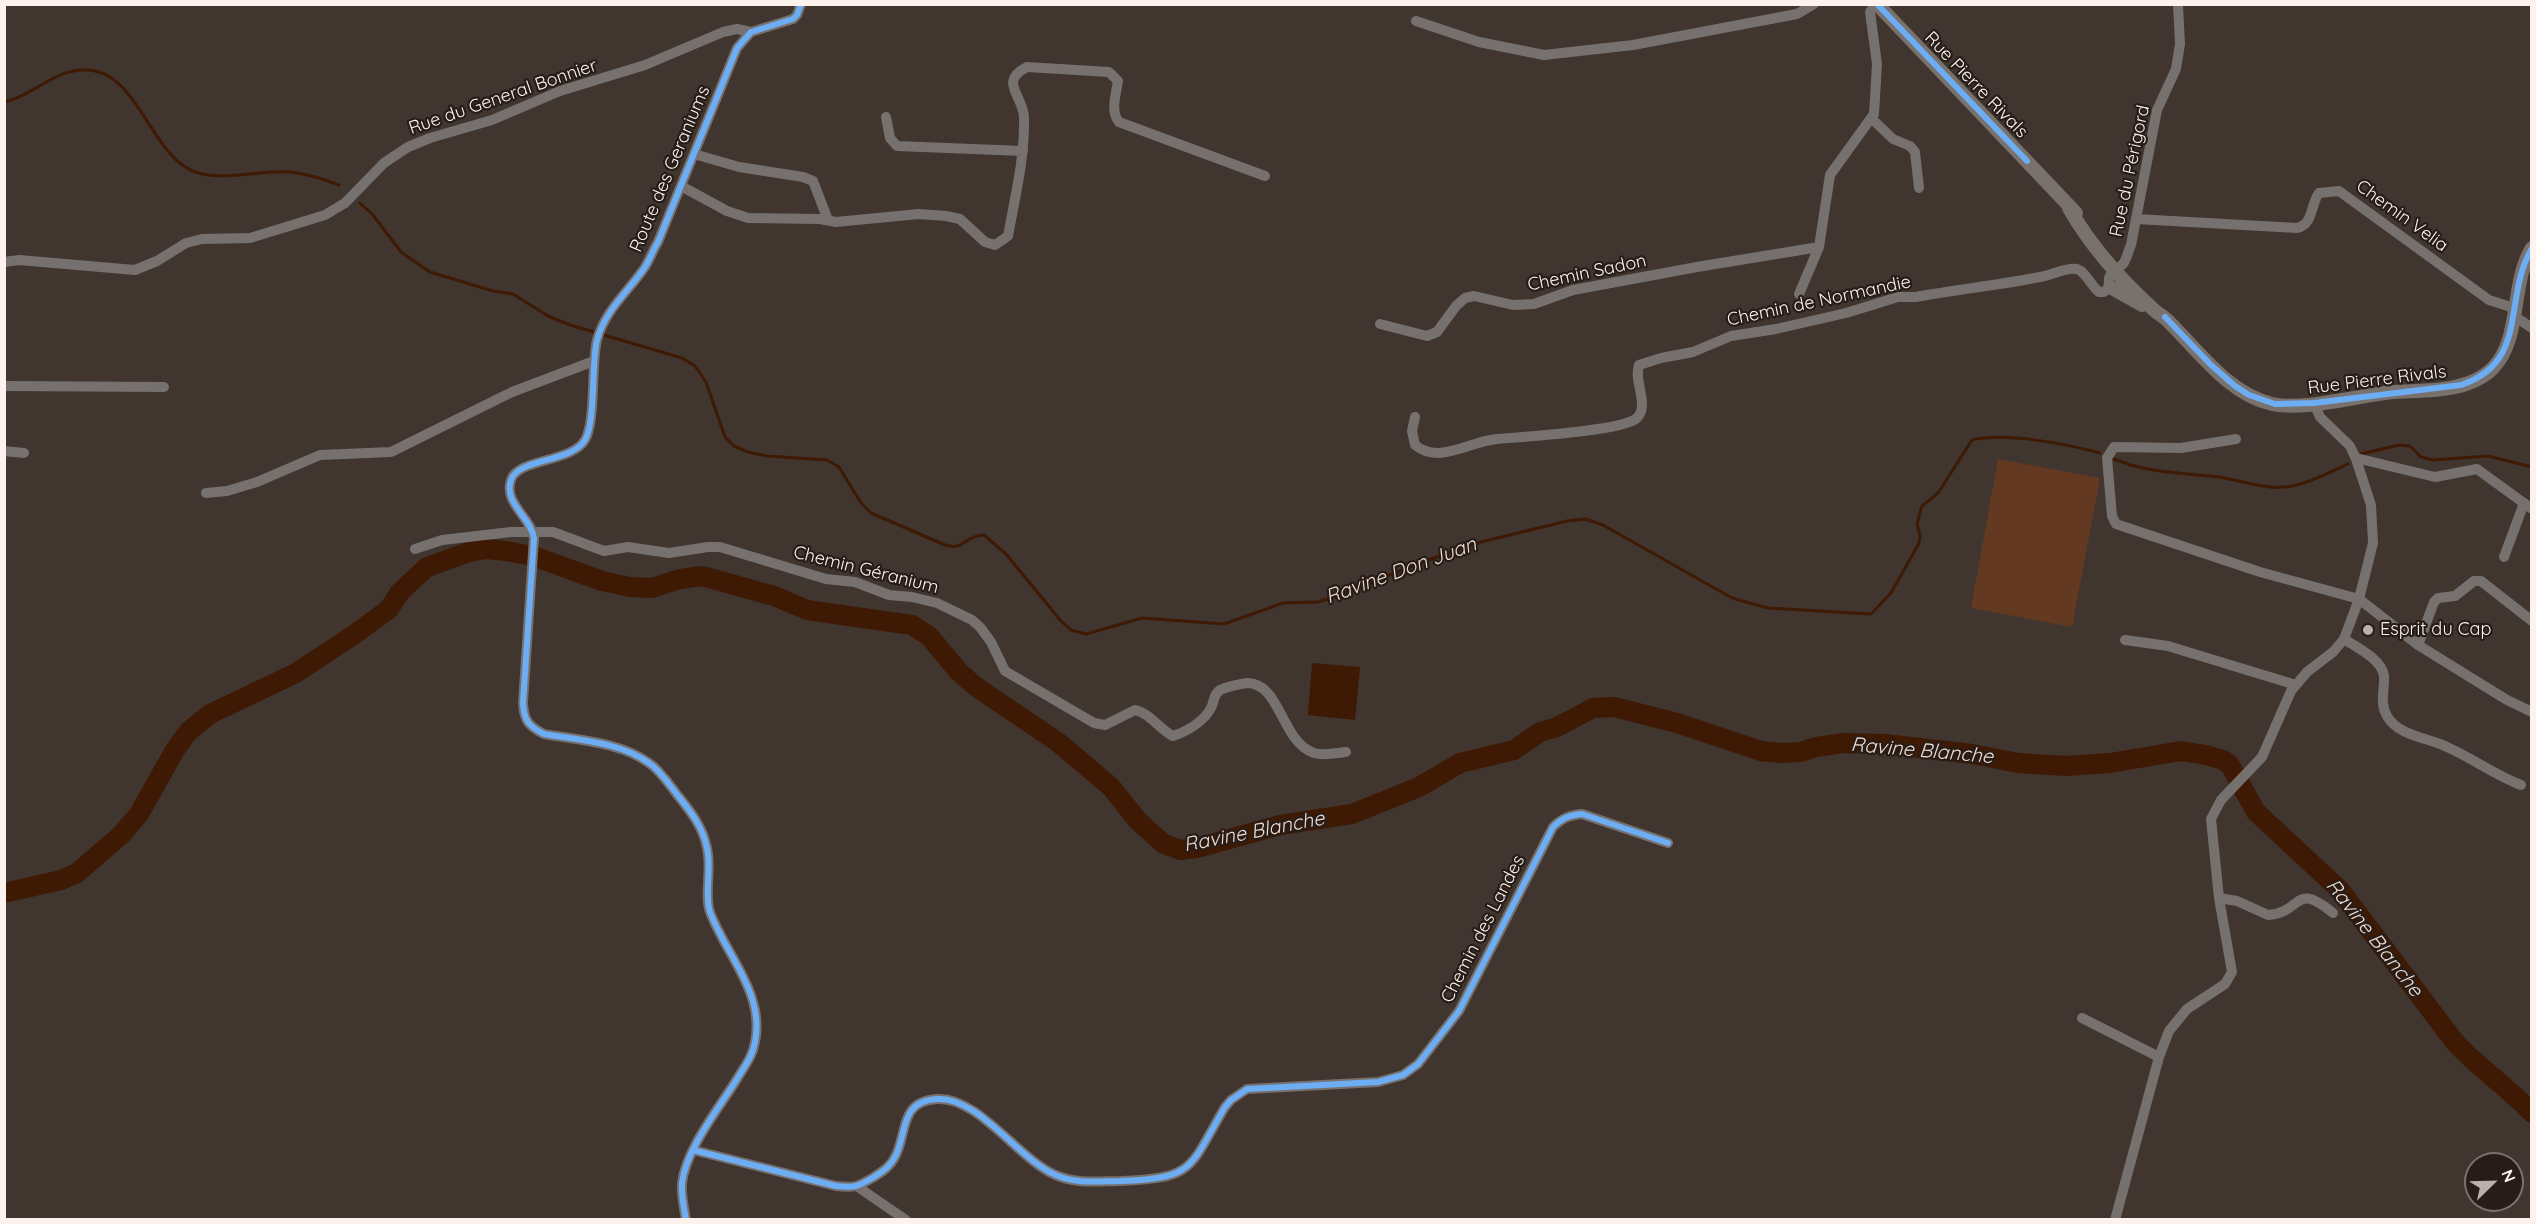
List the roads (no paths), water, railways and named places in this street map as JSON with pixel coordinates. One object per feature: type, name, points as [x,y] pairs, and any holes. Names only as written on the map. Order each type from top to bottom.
[{"type":"main road","name":"Rue Pierre Rivals","points":[[1877,4],[2069,208],[2079,225],[2159,307],[2160,314],[2211,365],[2249,395],[2275,404],[2314,403],[2397,392],[2411,393],[2472,381],[2483,376],[2501,358],[2508,342],[2521,270],[2532,248]]},
{"type":"main road","points":[[2110,287],[2160,314]]},
{"type":"street","points":[[751,32],[793,19],[801,4]]},
{"type":"street","points":[[1416,21],[1479,42],[1544,55],[1633,45],[1797,14],[1814,4]]},
{"type":"street","points":[[1799,294],[1819,247],[1830,175],[1872,119],[1877,64],[1870,12],[1877,4]]},
{"type":"street","name":"Rue du Périgord","points":[[2118,267],[2131,245],[2157,110],[2176,69],[2180,44],[2178,4]]},
{"type":"street","name":"Rue du General Bonnier","points":[[6,260],[135,270],[147,266],[186,243],[202,239],[241,240],[260,235],[330,213],[345,203],[384,163],[408,147],[492,120],[548,95],[645,65],[723,32],[737,29],[751,32]]},
{"type":"street","name":"Route des Geraniums","points":[[686,1220],[682,1185],[693,1150],[751,1055],[756,1031],[754,1003],[745,979],[737,968],[709,909],[710,863],[705,838],[696,818],[656,769],[645,760],[621,748],[544,734],[524,719],[523,703],[534,549],[533,533],[510,494],[511,479],[524,468],[572,451],[584,441],[589,426],[597,340],[605,320],[644,267],[658,242],[737,48],[751,32]]},
{"type":"street","points":[[681,186],[726,211],[748,218],[836,222],[919,214],[946,216],[960,219],[985,242],[995,245],[1008,236],[1023,151],[1024,115],[1014,91],[1013,80],[1017,72],[1028,67],[1109,72],[1118,81],[1113,110],[1114,117],[1119,122],[1265,176]]},
{"type":"street","points":[[886,117],[890,138],[897,146],[1023,151]]},
{"type":"street","points":[[1872,119],[1893,139],[1910,146],[1915,152],[1919,188]]},
{"type":"street","points":[[694,154],[739,167],[803,177],[813,181],[828,220]]},
{"type":"street","name":"Chemin Velia","points":[[2136,219],[2297,228],[2304,226],[2308,221],[2319,193],[2339,191],[2489,300],[2513,314]]},
{"type":"street","name":"Chemin Sadon","points":[[1380,324],[1427,336],[1437,332],[1456,306],[1465,298],[1474,296],[1513,304],[1534,304],[1573,290],[1819,247]]},
{"type":"street","points":[[2110,287],[2108,281],[2110,273],[2118,267]]},
{"type":"street","name":"Chemin de Normandie","points":[[1415,417],[1412,431],[1415,445],[1428,454],[1494,439],[1602,428],[1634,421],[1639,416],[1642,404],[1636,371],[1639,365],[1693,352],[1731,336],[1834,316],[1898,297],[1916,297],[2043,276],[2070,269],[2078,269],[2084,274],[2091,287],[2099,292],[2110,287]]},
{"type":"street","points":[[2513,314],[2532,328]]},
{"type":"street","points":[[206,493],[256,482],[320,454],[391,452],[512,392],[594,361]]},
{"type":"street","points":[[4,386],[164,387]]},
{"type":"street","points":[[2115,1220],[2158,1058],[2169,1031],[2187,1009],[2225,984],[2230,977],[2231,957],[2219,898],[2211,819],[2221,800],[2262,757],[2291,691],[2344,639],[2359,599],[2373,543],[2373,519],[2356,459],[2350,446],[2320,417],[2314,403]]},
{"type":"street","points":[[2236,439],[2181,448],[2114,447],[2107,458],[2112,516],[2116,524],[2260,572],[2359,599],[2418,645],[2507,700],[2532,712]]},
{"type":"street","points":[[4,452],[24,453]]},
{"type":"street","points":[[2356,459],[2435,477],[2477,469],[2528,506],[2504,557]]},
{"type":"street","name":"Chemin Géranium","points":[[415,549],[442,540],[511,532],[553,532],[604,551],[628,547],[669,553],[720,547],[826,579],[855,582],[889,595],[912,597],[937,603],[972,620],[980,627],[991,642],[1005,671],[1094,723],[1105,725],[1135,710],[1143,712],[1161,730],[1173,736],[1195,726],[1212,706],[1213,699],[1220,690],[1248,683],[1262,688],[1270,695],[1291,735],[1303,748],[1316,754],[1346,752]]},
{"type":"street","points":[[2418,645],[2434,602],[2438,598],[2455,596],[2474,582],[2481,581],[2532,621]]},
{"type":"street","points":[[2344,639],[2379,665],[2384,676],[2381,700],[2387,717],[2392,723],[2402,730],[2447,746],[2521,785]]},
{"type":"street","points":[[2125,640],[2168,646],[2296,685]]},
{"type":"street","name":"Chemin des Landes","points":[[858,1187],[886,1169],[896,1155],[903,1126],[915,1107],[939,1098],[960,1105],[985,1119],[1039,1166],[1069,1180],[1084,1182],[1158,1179],[1177,1174],[1190,1166],[1231,1100],[1247,1089],[1378,1082],[1403,1075],[1418,1064],[1460,1011],[1553,827],[1561,819],[1582,814],[1668,843]]},
{"type":"street","points":[[2219,898],[2237,901],[2268,915],[2288,908],[2307,897],[2333,913]]},
{"type":"street","points":[[2082,1018],[2158,1058]]},
{"type":"street","points":[[693,1150],[836,1186],[858,1187],[906,1220]]},
{"type":"waterway","name":"Ravine Don Juan","points":[[4,102],[73,71],[102,73],[118,83],[131,97],[166,149],[179,163],[195,172],[219,176],[290,172],[339,185]]},
{"type":"waterway","name":"Ravine Don Juan","points":[[360,203],[373,215],[401,252],[430,272],[493,291],[513,294],[548,316],[570,325],[682,358],[695,366],[706,382],[725,437],[734,446],[767,456],[827,460],[839,467],[861,503],[871,513],[945,545],[961,545],[972,538],[984,535],[1006,554],[1061,621],[1071,630],[1086,634],[1142,618],[1224,624],[1283,603],[1318,602],[1338,596],[1422,562],[1481,542],[1567,521],[1585,519],[1603,525],[1732,598],[1768,608],[1871,614],[1891,593],[1919,543],[1920,535],[1917,524],[1922,506],[1938,493],[1972,440],[2018,438],[2100,453]]},
{"type":"waterway","name":"Ravine Don Juan","points":[[2361,454],[2399,445],[2410,446],[2421,457],[2433,460],[2488,456],[2532,467]]},
{"type":"waterway","name":"Ravine Don Juan","points":[[2114,459],[2152,470],[2219,477],[2277,487],[2303,483],[2348,464]]},
{"type":"waterway","name":"Ravine Blanche","points":[[4,893],[61,880],[77,873],[122,834],[139,814],[175,750],[188,732],[210,714],[296,673],[355,634],[389,609],[400,592],[427,567],[469,552],[486,549],[533,556],[602,581],[630,587],[652,588],[680,579],[702,576],[774,596],[807,610],[912,625],[929,636],[959,672],[975,686],[1059,743],[1111,787],[1138,821],[1164,844],[1181,850],[1197,848],[1280,825],[1352,814],[1419,787],[1460,763],[1514,750],[1540,732],[1557,727],[1593,708],[1614,707],[1677,723],[1761,751],[1781,753],[1801,752],[1816,747],[1844,743],[1885,744],[1972,754],[2018,763],[2065,766],[2110,763],[2181,751],[2206,755],[2223,760],[2230,765],[2256,812],[2340,890],[2454,1041],[2532,1113]]},
{"type":"place","name":"Esprit du Cap","points":[[2368,630]]}]
